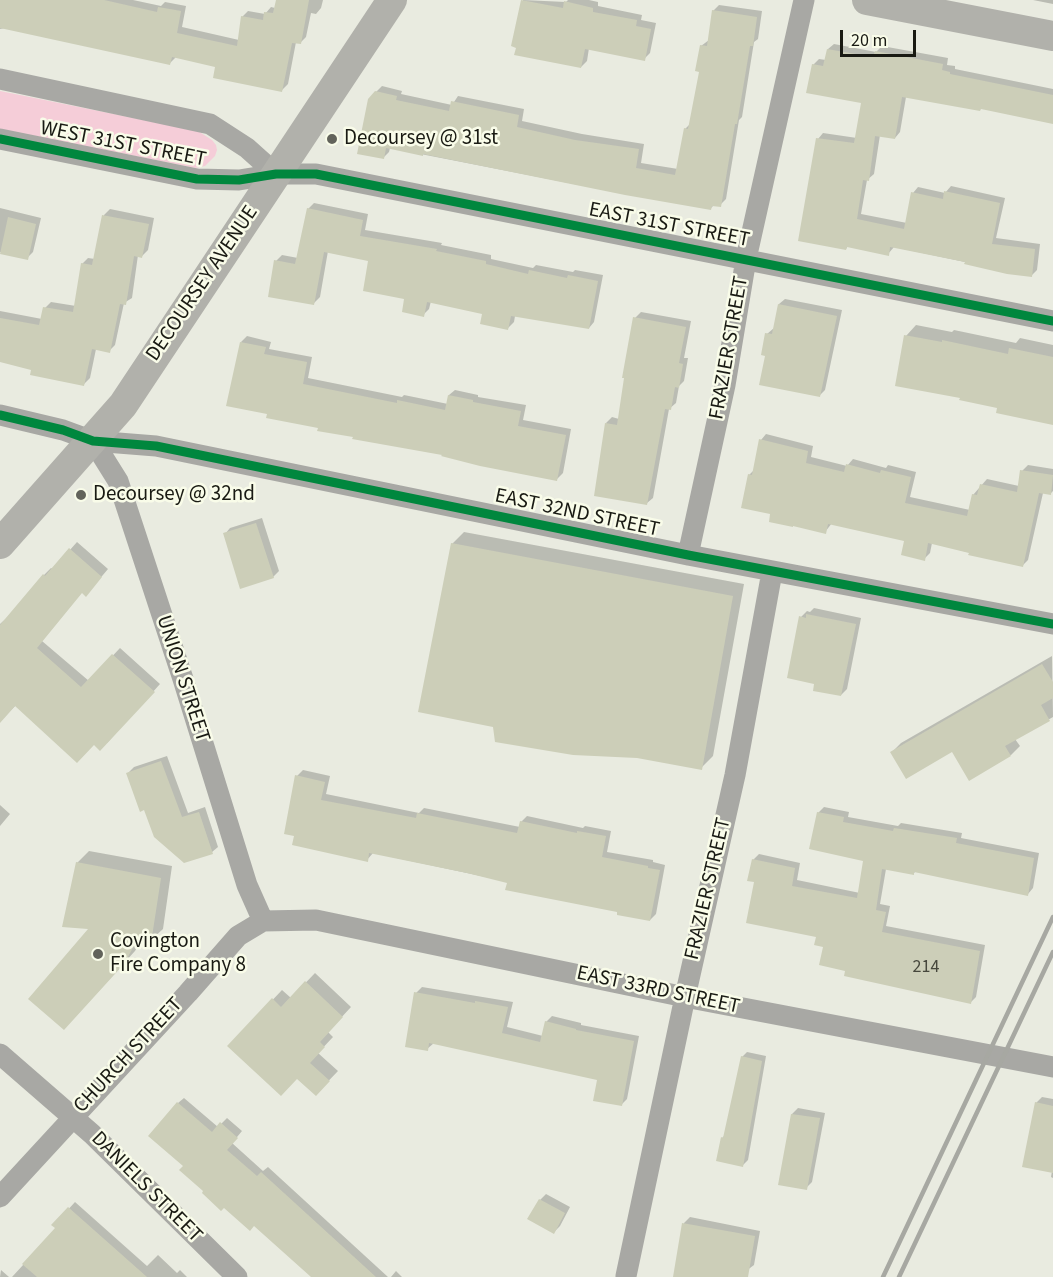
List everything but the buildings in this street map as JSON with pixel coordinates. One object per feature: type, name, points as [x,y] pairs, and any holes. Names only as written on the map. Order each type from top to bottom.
[{"type":"main road","points":[[867,0],[1053,36]]},
{"type":"main road","name":"DECOURSEY AVENUE","points":[[0,544],[123,405],[393,3]]},
{"type":"street","name":"FRAZIER STREET","points":[[688,555],[724,385],[746,259],[804,0]]},
{"type":"street","name":"WEST 31ST STREET","points":[[0,79],[210,124],[247,148],[276,174]]},
{"type":"street","name":"WEST 31ST STREET","points":[[0,140],[197,179],[239,180],[276,174]]},
{"type":"street","name":"EAST 31ST STREET","points":[[276,174],[316,174],[1053,321]]},
{"type":"street","name":"EAST 32ND STREET","points":[[0,415],[63,430],[93,441],[156,446],[772,572],[1053,624]]},
{"type":"street","name":"UNION STREET","points":[[93,441],[117,481],[183,679],[247,885],[263,921]]},
{"type":"street","name":"FRAZIER STREET","points":[[626,1276],[735,775],[772,572]]},
{"type":"street","name":"EAST 33RD STREET","points":[[263,921],[316,920],[685,997],[1053,1067]]},
{"type":"street","name":"CHURCH STREET","points":[[0,1197],[238,936],[263,921]]},
{"type":"street","name":"DANIELS STREET","points":[[0,1054],[73,1117],[237,1277]]},
{"type":"shaded area","points":[[0,91],[198,131],[212,140],[217,150],[215,156],[205,166],[195,168],[0,129]]},
{"type":"railway","points":[[883,1277],[1053,917]]},
{"type":"railway","points":[[899,1277],[1053,952]]},
{"type":"cycle path","points":[[0,139],[197,179],[239,180],[276,174],[316,174],[1053,321]]},
{"type":"cycle path","points":[[0,415],[63,430],[93,441],[156,446],[688,555],[1053,624]]},
{"type":"place","name":"Decoursey @ 31st","points":[[332,139]]},
{"type":"place","name":"Decoursey @ 32nd","points":[[81,495]]},
{"type":"place","name":"Covington Fire Company 8","points":[[98,954]]}]
